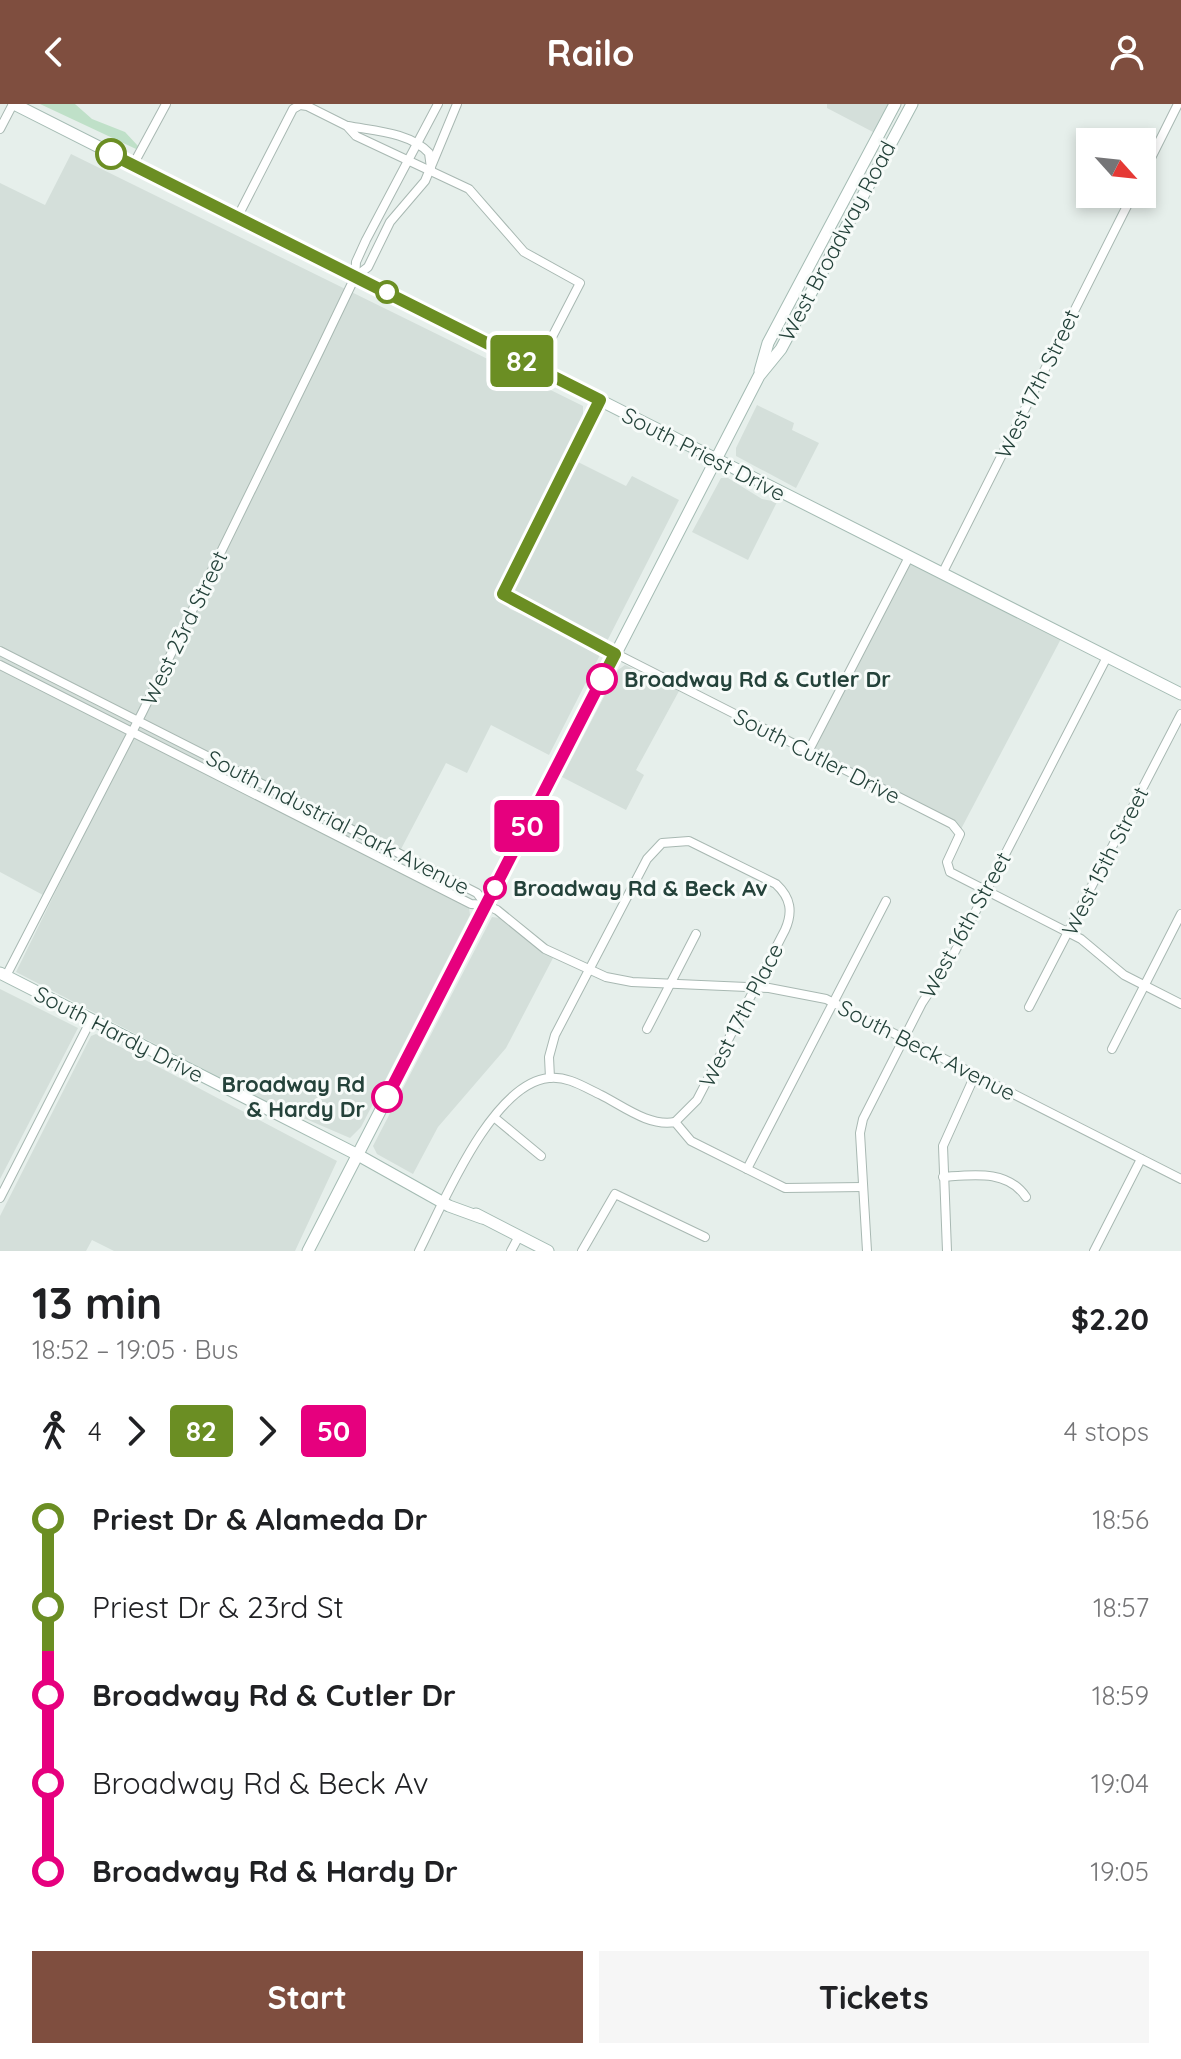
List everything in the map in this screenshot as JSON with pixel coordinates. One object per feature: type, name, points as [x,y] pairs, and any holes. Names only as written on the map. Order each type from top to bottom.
[{"type":"main road","name":"South Priest Drive","points":[[14,104],[1181,694]]},
{"type":"main road","name":"West Broadway Road","points":[[759,376],[768,343],[895,104]]},
{"type":"main road","name":"West Broadway Road","points":[[308,1251],[759,376],[781,349],[912,104]]},
{"type":"main road","name":"South Hardy Drive","points":[[3,975],[409,1181],[411,1187],[444,1199],[548,1251]]},
{"type":"street","points":[[0,129],[14,104]]},
{"type":"street","points":[[133,165],[166,104]]},
{"type":"street","points":[[355,277],[361,250],[438,104]]},
{"type":"street","points":[[355,277],[368,267],[390,222],[431,169],[455,104]]},
{"type":"street","points":[[1156,148],[1178,104]]},
{"type":"street","points":[[237,218],[296,106],[307,106],[347,126],[390,133],[417,144],[429,153],[431,169]]},
{"type":"street","points":[[347,126],[356,136],[474,192],[528,255],[580,283],[536,368]]},
{"type":"street","name":"West 17th Street","points":[[942,574],[1126,208]]},
{"type":"street","name":"West 23rd Street","points":[[3,975],[138,721],[355,277]]},
{"type":"street","name":"South Cutler Drive","points":[[600,400],[503,594],[952,824],[960,831],[946,868],[986,891]]},
{"type":"street","points":[[808,752],[909,557]]},
{"type":"street","name":"South Industrial Park Avenue","points":[[0,651],[477,893],[486,905]]},
{"type":"street","name":"West 16th Street","points":[[867,1251],[861,1123],[1107,657]]},
{"type":"street","name":"South Industrial Park Avenue","points":[[0,665],[471,904],[486,905]]},
{"type":"street","name":"West 15th Street","points":[[1029,1007],[1181,714]]},
{"type":"street","name":"West 17th Place","points":[[589,971],[647,859],[667,837],[685,839],[771,881],[793,899],[788,925],[693,1107],[675,1122]]},
{"type":"street","points":[[986,891],[1068,933],[1144,986],[1181,1004]]},
{"type":"street","points":[[747,1169],[886,901]]},
{"type":"street","name":"South Beck Avenue","points":[[486,905],[517,924],[545,949],[589,971],[622,981],[756,986],[796,991],[834,1002],[1181,1179]]},
{"type":"street","points":[[1112,1049],[1181,914]]},
{"type":"street","points":[[647,1029],[696,934]]},
{"type":"street","points":[[550,1078],[553,1041],[589,971]]},
{"type":"street","points":[[0,1198],[91,1020]]},
{"type":"street","points":[[947,1251],[943,1177],[946,1134],[975,1075]]},
{"type":"street","points":[[419,1251],[469,1150],[522,1089],[550,1078],[574,1082],[651,1120],[675,1122],[691,1141],[793,1190],[863,1187]]},
{"type":"street","points":[[495,1118],[541,1156]]},
{"type":"street","points":[[1094,1251],[1141,1159]]},
{"type":"street","points":[[943,1177],[995,1176],[1018,1186],[1026,1197]]},
{"type":"street","points":[[582,1251],[615,1194],[705,1237]]},
{"type":"street","points":[[511,1251],[519,1236]]},
{"type":"shaded area","points":[[827,104],[889,104],[873,132],[827,108]]},
{"type":"shaded area","points":[[71,154],[583,406],[583,419],[498,587],[498,595],[510,609],[545,624],[551,613],[511,592],[578,462],[626,486],[632,476],[679,500],[549,755],[491,725],[467,773],[446,763],[400,851],[357,830],[350,845],[469,907],[470,915],[361,1127],[350,1138],[271,1104],[16,972],[78,846],[70,842],[43,895],[0,872],[0,183],[45,205]]},
{"type":"shaded area","points":[[757,405],[794,423],[792,430],[819,443],[796,488],[736,456],[736,448]]},
{"type":"shaded area","points":[[721,478],[728,478],[762,499],[777,502],[748,560],[692,532]]},
{"type":"shaded area","points":[[909,557],[1063,635],[960,831],[808,752]]},
{"type":"shaded area","points":[[625,665],[679,691],[636,770],[644,775],[626,810],[562,777],[618,670]]},
{"type":"shaded area","points":[[492,917],[500,918],[553,958],[506,1048],[438,1127],[413,1174],[377,1154],[373,1146]]},
{"type":"shaded area","points":[[0,989],[78,1028],[0,1179]]},
{"type":"shaded area","points":[[96,1034],[337,1161],[295,1251],[114,1251],[92,1240],[86,1251],[0,1251],[0,1216],[91,1036]]},
{"type":"green space","points":[[40,104],[75,104],[92,119],[125,132],[138,146],[136,149]]},
{"type":"bus line","name":"82","points":[[111,154],[600,400],[503,594],[615,654],[602,679]]},
{"type":"bus line","name":"50","points":[[387,1097],[602,679]]},
{"type":"place","name":"Broadway Rd & Cutler Dr","points":[[602,679]]},
{"type":"place","name":"Broadway Rd & Beck Av","points":[[495,888]]},
{"type":"place","name":"Broadway Rd & Hardy Dr","points":[[387,1097]]}]
